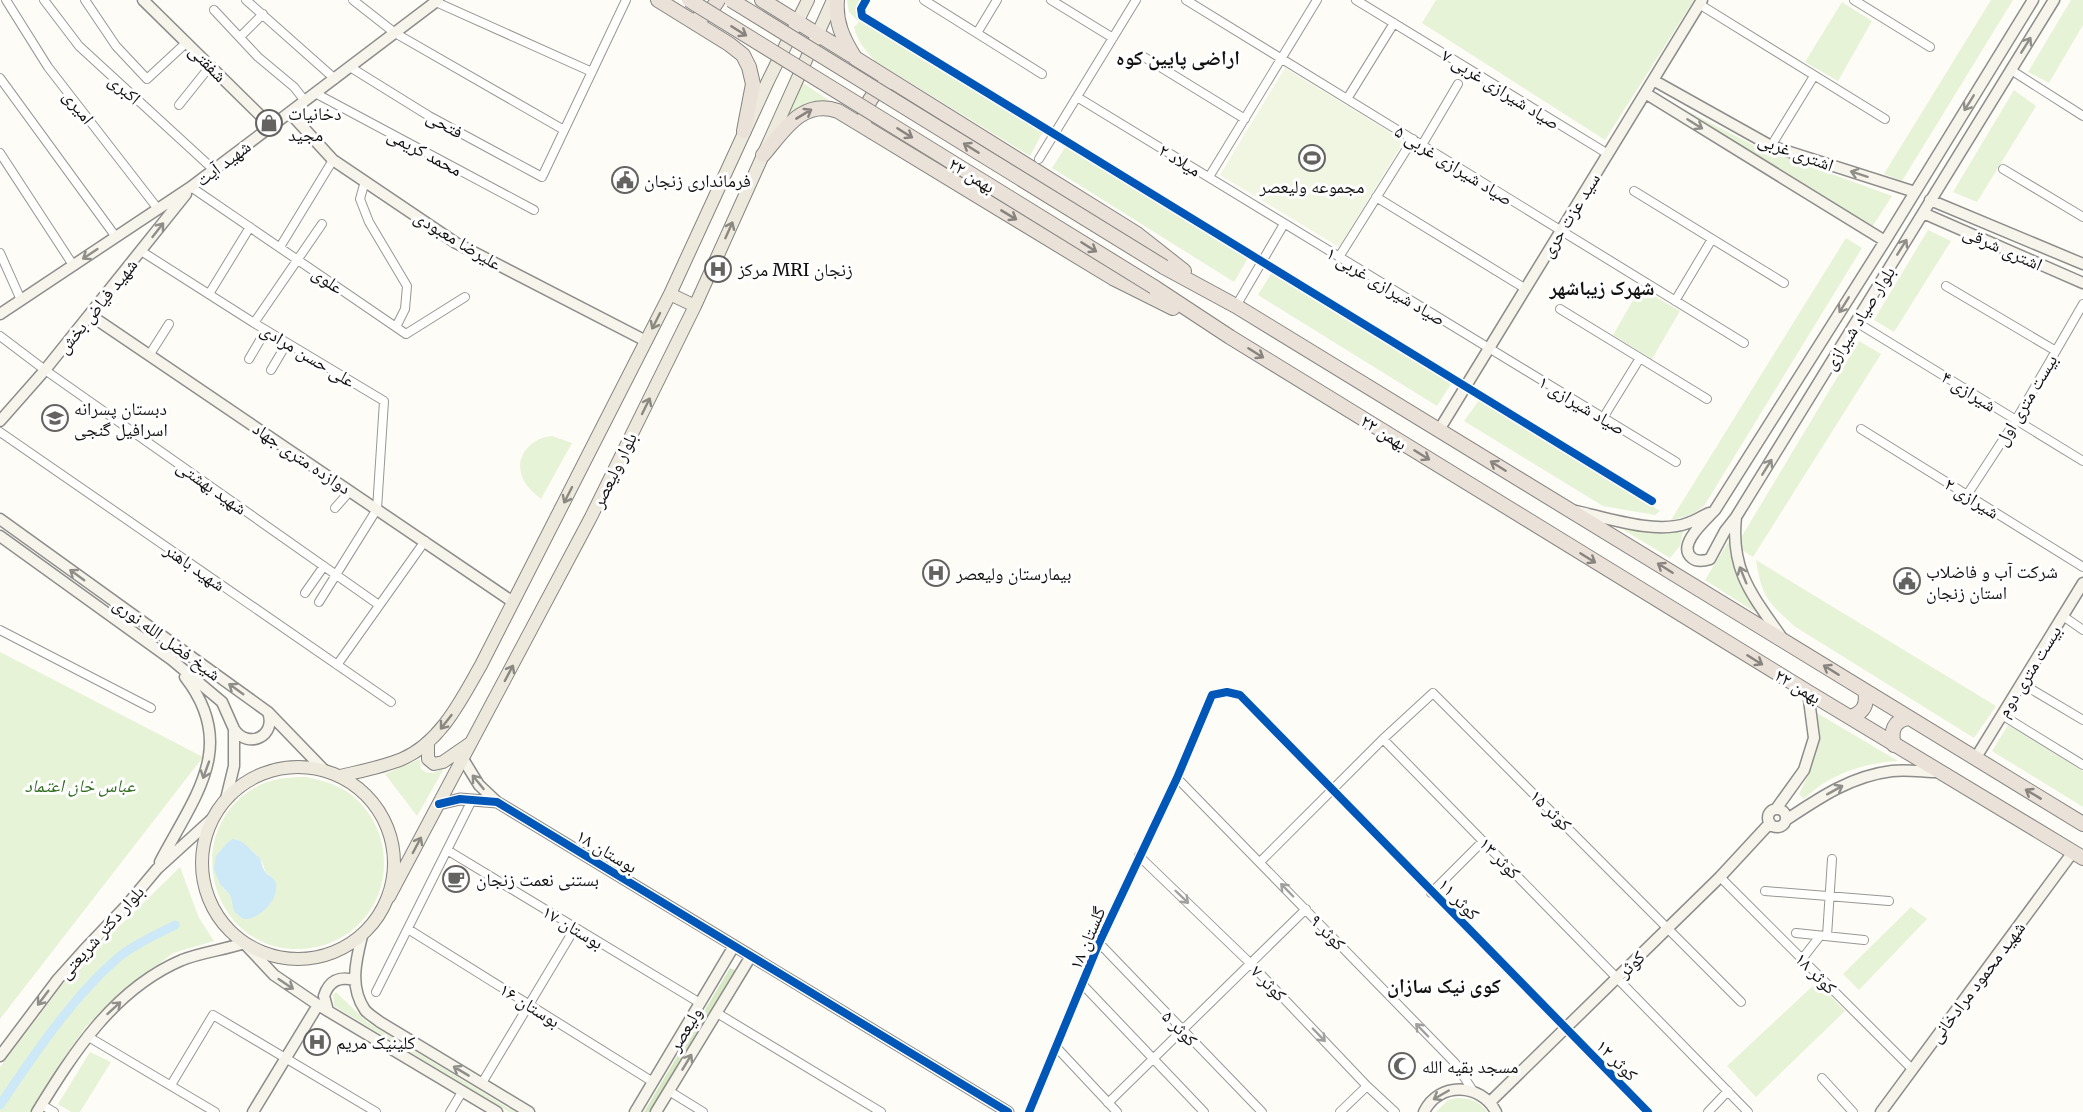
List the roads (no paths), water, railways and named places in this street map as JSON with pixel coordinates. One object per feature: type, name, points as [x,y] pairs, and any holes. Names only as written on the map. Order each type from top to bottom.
[{"type":"highway","points":[[658,0],[743,55],[753,84],[744,131]]},
{"type":"highway","name":"۲۲ بهمن","points":[[689,0],[1154,287],[1230,337],[1894,745],[2078,855]]},
{"type":"highway","points":[[692,21],[710,12],[718,0]]},
{"type":"highway","name":"۲۲ بهمن","points":[[731,0],[1164,267],[1236,306],[2083,824]]},
{"type":"highway","points":[[762,0],[1137,234],[1214,294]]},
{"type":"highway","points":[[835,0],[838,22],[844,40],[855,58]]},
{"type":"highway","points":[[865,128],[865,114],[869,100],[878,89],[891,82]]},
{"type":"highway","points":[[763,155],[804,112],[813,108],[826,107],[838,111],[1113,278],[1230,337]]},
{"type":"highway","points":[[1850,717],[1857,715],[1864,707],[1865,691]]},
{"type":"highway","points":[[1894,745],[1892,736],[1894,726],[1909,718]]},
{"type":"main road","name":"شفقتی","points":[[143,0],[272,127]]},
{"type":"main road","points":[[797,21],[808,0]]},
{"type":"main road","points":[[818,33],[835,0]]},
{"type":"main road","name":"بلوار صیاد شیرازی","points":[[2032,0],[1885,241],[1715,510],[1688,541],[1687,550],[1691,558],[1701,561],[1710,559],[1725,531],[1736,517],[2054,0]]},
{"type":"main road","name":"شهید آیت","points":[[0,314],[191,187],[437,1]]},
{"type":"main road","name":"سید عزت حری","points":[[1439,430],[1701,2]]},
{"type":"main road","name":"بلوار ولیعصر","points":[[340,776],[403,759],[428,743],[456,707],[481,665],[670,294],[797,21]]},
{"type":"main road","name":"بلوار ولیعصر","points":[[389,897],[591,517],[695,306],[818,33]]},
{"type":"main road","name":"اشتری غربی","points":[[1653,80],[1771,146],[1915,192]]},
{"type":"main road","points":[[1662,104],[1664,95],[1672,91]]},
{"type":"main road","name":"اشتری غربی","points":[[1645,93],[1885,241]]},
{"type":"main road","name":"علیرضا معبودی","points":[[290,113],[333,160],[456,243],[646,341]]},
{"type":"main road","name":"شهید فیاض بخش","points":[[0,421],[90,315],[191,187]]},
{"type":"main road","name":"اشتری شرقی","points":[[1930,200],[2083,264]]},
{"type":"main road","name":"اشتری شرقی","points":[[1923,213],[2083,283]]},
{"type":"main road","points":[[670,294],[695,306]]},
{"type":"main road","name":"دوازده متری جهاد","points":[[90,315],[513,602]]},
{"type":"main road","points":[[1569,510],[1632,524],[1671,526],[1686,524],[1715,510]]},
{"type":"main road","points":[[1736,517],[1735,545],[1742,576],[1785,642]]},
{"type":"main road","name":"شیخ فضل الله نوری","points":[[0,519],[268,712],[325,771]]},
{"type":"main road","name":"شیخ فضل الله نوری","points":[[0,536],[172,660],[222,702],[234,729],[234,766],[226,799]]},
{"type":"main road","name":"بیست متری دوم","points":[[1975,759],[2083,583]]},
{"type":"main road","points":[[157,869],[196,794],[209,764],[211,748],[209,721],[203,705],[172,660]]},
{"type":"main road","points":[[1808,692],[1814,738],[1804,770],[1776,809],[1770,813],[1770,823],[1781,826],[1786,820],[1837,788],[1859,778],[1894,771],[1940,772]]},
{"type":"main road","points":[[234,729],[242,738],[248,740],[260,738],[265,735],[271,724],[268,712]]},
{"type":"main road","points":[[428,743],[428,759],[434,764],[443,762],[473,741]]},
{"type":"main road","points":[[463,759],[479,785],[496,802]]},
{"type":"main road","points":[[40,1108],[87,1036],[111,1010],[165,968],[197,955],[244,943],[267,954],[292,959],[317,958],[341,950],[362,936],[378,918],[389,897],[394,874],[394,850],[388,827],[376,807],[360,789],[340,776],[303,767],[281,768],[261,774],[242,785],[226,799],[213,818],[205,838],[201,860],[203,882],[210,903],[221,922],[244,943],[274,975],[318,1005],[496,1112]]},
{"type":"main road","name":"بوستان ۱۸","points":[[439,804],[460,799],[496,802],[751,956]]},
{"type":"main road","points":[[1776,809],[1784,812],[1786,820]]},
{"type":"main road","name":"بلوار دکتر شریعتی","points":[[0,1056],[58,979],[157,869],[213,818]]},
{"type":"main road","name":"کوثر","points":[[1490,1102],[1720,877],[1770,823]]},
{"type":"main road","name":"شهید محمود مرادخانی","points":[[1881,1112],[2078,855]]},
{"type":"main road","points":[[362,936],[354,980],[365,1010],[380,1022],[529,1112]]},
{"type":"main road","name":"ولیعصر","points":[[635,1112],[734,946]]},
{"type":"main road","points":[[751,956],[1008,1112]]},
{"type":"main road","name":"ولیعصر","points":[[656,1112],[751,956]]},
{"type":"main road","points":[[328,1011],[324,996],[332,982],[339,979],[354,980]]},
{"type":"main road","points":[[253,1112],[318,1005]]},
{"type":"main road","points":[[1424,1112],[1433,1099],[1452,1090],[1473,1091],[1490,1102],[1496,1112]]},
{"type":"street","name":"امیری","points":[[6,0],[48,67],[158,209]]},
{"type":"street","name":"اکبری","points":[[44,0],[79,46],[214,170]]},
{"type":"street","points":[[85,0],[116,46],[147,79],[187,42]]},
{"type":"street","points":[[246,0],[255,3],[263,14],[335,79]]},
{"type":"street","points":[[353,0],[395,33],[564,130],[626,0]]},
{"type":"street","points":[[866,0],[861,9],[862,16],[1652,501]]},
{"type":"street","points":[[924,0],[1042,74]]},
{"type":"street","points":[[977,33],[998,0]]},
{"type":"street","points":[[1051,0],[1113,38]]},
{"type":"street","points":[[1039,159],[1136,0]]},
{"type":"street","name":"صیاد شیرازی غربی ۵","points":[[1186,0],[1744,343]]},
{"type":"street","points":[[1209,177],[1317,0]]},
{"type":"street","name":"صیاد شیرازی غربی ۷","points":[[1356,0],[1608,154]]},
{"type":"street","points":[[437,1],[592,72]]},
{"type":"street","points":[[1858,1],[1930,47]]},
{"type":"street","points":[[1701,2],[1814,76],[1885,119]]},
{"type":"street","points":[[214,10],[258,57],[294,87],[305,101]]},
{"type":"street","points":[[240,38],[263,14]]},
{"type":"street","points":[[1347,99],[1394,23]]},
{"type":"street","points":[[1144,57],[1245,119]]},
{"type":"street","points":[[179,105],[211,65]]},
{"type":"street","name":"فتحی","points":[[350,67],[429,116],[542,177],[564,130]]},
{"type":"street","points":[[2011,70],[2083,116]]},
{"type":"street","points":[[1771,146],[1814,76]]},
{"type":"street","points":[[0,78],[116,237]]},
{"type":"street","points":[[1422,145],[1458,84]]},
{"type":"street","name":"محمد کریمی","points":[[315,93],[534,210]]},
{"type":"street","name":"میلاد ۲","points":[[1077,97],[1284,224]]},
{"type":"street","points":[[1339,257],[1413,139]]},
{"type":"street","points":[[0,153],[73,266]]},
{"type":"street","points":[[280,247],[333,160]]},
{"type":"street","points":[[2003,169],[2083,217]]},
{"type":"street","points":[[364,181],[360,199],[369,222],[407,286],[405,309],[396,327],[406,334],[465,297]]},
{"type":"street","name":"علوی","points":[[191,187],[396,327]]},
{"type":"street","points":[[1634,191],[1784,283]]},
{"type":"street","points":[[1377,197],[1526,289]]},
{"type":"street","points":[[1236,306],[1284,224]]},
{"type":"street","name":"صیاد شیرازی غربی ۱","points":[[1284,224],[1489,349]]},
{"type":"street","points":[[254,323],[322,225]]},
{"type":"street","points":[[209,294],[250,227]]},
{"type":"street","points":[[1675,301],[1712,239]]},
{"type":"street","name":"علی حسن مرادی","points":[[141,251],[254,323],[384,401],[377,509]]},
{"type":"street","points":[[0,254],[21,300]]},
{"type":"street","points":[[1946,286],[2056,351]]},
{"type":"street","name":"بیست متری اول","points":[[1966,495],[2016,420],[2083,304]]},
{"type":"street","points":[[1560,309],[1707,399]]},
{"type":"street","name":"شیرازی ۴","points":[[1856,322],[2083,461]]},
{"type":"street","points":[[150,354],[170,324]]},
{"type":"street","points":[[249,359],[266,330]]},
{"type":"street","name":"شهید بهشتی","points":[[0,336],[379,605]]},
{"type":"street","points":[[271,370],[287,343]]},
{"type":"street","name":"صیاد شیرازی ۱","points":[[1489,349],[1676,462]]},
{"type":"street","points":[[1604,418],[1640,358]]},
{"type":"street","name":"شیرازی ۲","points":[[1861,429],[2083,567]]},
{"type":"street","name":"شهید باهنر","points":[[0,432],[391,702]]},
{"type":"street","points":[[335,508],[350,491]]},
{"type":"street","points":[[319,602],[377,509]]},
{"type":"street","points":[[337,665],[425,542]]},
{"type":"street","points":[[305,593],[324,566]]},
{"type":"street","points":[[2062,616],[2083,630]]},
{"type":"street","points":[[0,630],[151,708]]},
{"type":"street","points":[[2021,683],[2083,720]]},
{"type":"street","name":"کوثر ۱۱","points":[[1177,777],[1212,695],[1227,692],[1240,695],[1564,1029]]},
{"type":"street","name":"۱۵ کوثر","points":[[1383,739],[1433,693],[1669,927],[1741,1002]]},
{"type":"street","points":[[2001,715],[2083,765]]},
{"type":"street","points":[[1260,862],[1383,739]]},
{"type":"street","name":"کوثر ۱۳","points":[[1383,739],[1748,1112]]},
{"type":"street","name":"گلستان ۱۸","points":[[1029,1112],[1100,943],[1177,777]]},
{"type":"street","name":"کوثر ۹","points":[[1177,777],[1455,1063],[1473,1091]]},
{"type":"street","points":[[376,992],[472,800]]},
{"type":"street","points":[[1431,893],[1483,841]]},
{"type":"street","name":"بوستان ۱۷","points":[[447,850],[700,1003]]},
{"type":"street","name":"کوثر ۷","points":[[1140,856],[1251,963],[1367,1086],[1395,1112]]},
{"type":"street","points":[[1802,959],[1824,936],[1830,896],[1832,859]]},
{"type":"street","name":"کوثر ۱۸","points":[[1720,877],[1912,1069]]},
{"type":"street","points":[[1764,891],[1889,901]]},
{"type":"street","points":[[1108,1103],[1306,909]]},
{"type":"street","points":[[482,1083],[575,928]]},
{"type":"street","name":"بوستان ۱۶","points":[[408,929],[653,1082]]},
{"type":"street","points":[[1796,933],[1864,940]]},
{"type":"street","name":"کوثر ۵","points":[[1100,943],[1262,1112]]},
{"type":"street","points":[[1083,985],[1204,1112]]},
{"type":"street","points":[[717,1013],[869,1109],[881,1112]]},
{"type":"street","points":[[171,1085],[213,1015],[376,1112]]},
{"type":"street","name":"کوثر ۱۲","points":[[1564,1029],[1648,1112]]},
{"type":"street","points":[[87,1036],[215,1112]]},
{"type":"street","points":[[1057,1048],[1117,1112]]},
{"type":"street","points":[[1822,1078],[1853,1112]]},
{"type":"street","points":[[1340,1112],[1367,1086]]},
{"type":"street","points":[[669,1091],[703,1112]]},
{"type":"street","points":[[1708,1112],[1728,1091]]},
{"type":"street","points":[[450,1112],[462,1092]]},
{"type":"street","points":[[40,1108],[54,1112]]},
{"type":"water","points":[[233,839],[244,844],[259,857],[264,870],[276,884],[271,903],[261,913],[249,919],[243,919],[234,911],[230,895],[220,884],[214,869],[216,856]]},
{"type":"waterway","points":[[0,1105],[55,1027],[102,972],[132,948],[175,925]]},
{"type":"place","name":"دخانیات مجید","points":[[269,123]]},
{"type":"place","name":"مجموعه ولیعصر","points":[[1312,158]]},
{"type":"place","name":"فرمانداری زنجان","points":[[625,180]]},
{"type":"place","name":"مرکز MRI زنجان","points":[[718,269]]},
{"type":"place","name":"دبستان پسرانه اسرافیل گنجی","points":[[55,418]]},
{"type":"place","name":"بیمارستان ولیعصر","points":[[936,573]]},
{"type":"place","name":"شرکت آب و فاضلاب استان زنجان","points":[[1907,581]]},
{"type":"place","name":"بستنی نعمت زنجان","points":[[456,879]]},
{"type":"place","name":"کلینیک مریم","points":[[317,1042]]},
{"type":"place","name":"مسجد بقیه الله","points":[[1402,1066]]},
{"type":"district","name":"اراضی پایین کوه","points":[[1178,57]]},
{"type":"district","name":"شهرک زیباشهر","points":[[1602,287]]},
{"type":"district","name":"کوی نیک سازان","points":[[1444,985]]},
{"type":"park label","name":"عباس خان اعتماد","points":[[80,785]]}]
